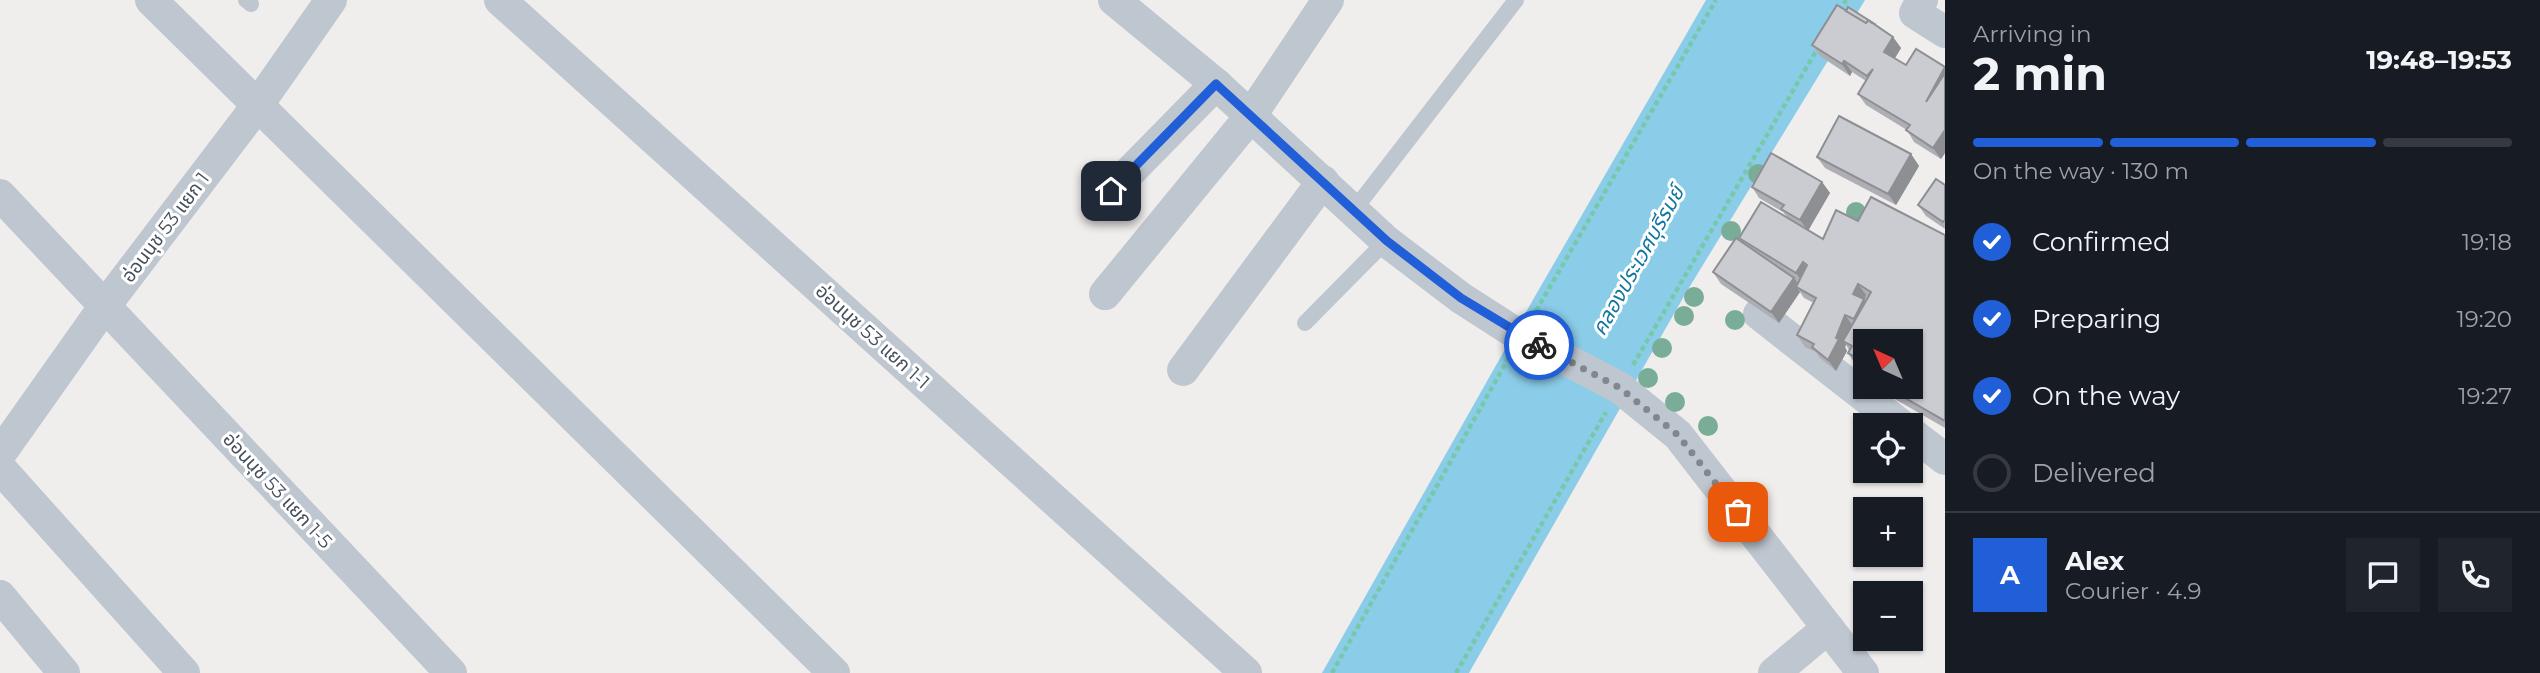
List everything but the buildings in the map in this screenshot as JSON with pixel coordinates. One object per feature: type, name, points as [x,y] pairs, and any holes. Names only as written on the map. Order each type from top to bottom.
[{"type":"street","points":[[151,0],[834,673]]},
{"type":"street","name":"อ่อนนุช 53 แยก 1","points":[[0,454],[104,307],[257,106],[331,0]]},
{"type":"street","name":"อ่อนนุช 53 แยก 1-1","points":[[500,0],[1246,673]]},
{"type":"street","points":[[1115,0],[1216,84],[1387,241],[1461,298],[1620,388],[1678,435],[1863,673]]},
{"type":"street","points":[[1105,294],[1250,117],[1328,0]]},
{"type":"street","points":[[1923,0],[1915,13],[1945,32]]},
{"type":"street","points":[[1111,191],[1216,84]]},
{"type":"street","points":[[1183,370],[1323,181]]},
{"type":"street","name":"อ่อนนุช 53 แยก 1-5","points":[[0,195],[451,673]]},
{"type":"street","points":[[1759,314],[1885,413]]},
{"type":"street","points":[[1923,443],[1945,460]]},
{"type":"street","points":[[0,468],[184,673]]},
{"type":"street","points":[[0,596],[64,673]]},
{"type":"street","points":[[1774,673],[1828,628]]},
{"type":"lane","points":[[1354,210],[1516,0]]},
{"type":"lane","points":[[1305,323],[1387,241]]},
{"type":"path","points":[[1332,673],[1521,331],[1716,0]]},
{"type":"path","points":[[1838,14],[1846,0]]},
{"type":"path","points":[[1628,372],[1824,37]]},
{"type":"path","points":[[1456,673],[1609,407]]},
{"type":"water","name":"คลองประเวศบุรีรมย์","points":[[1706,0],[1865,0],[1687,291],[1469,673],[1322,673],[1534,298]]},
{"type":"way so far","points":[[1539,345],[1620,388],[1678,435],[1738,512]]},
{"type":"route","points":[[1111,191],[1216,84],[1387,241],[1461,298],[1539,345]]}]
